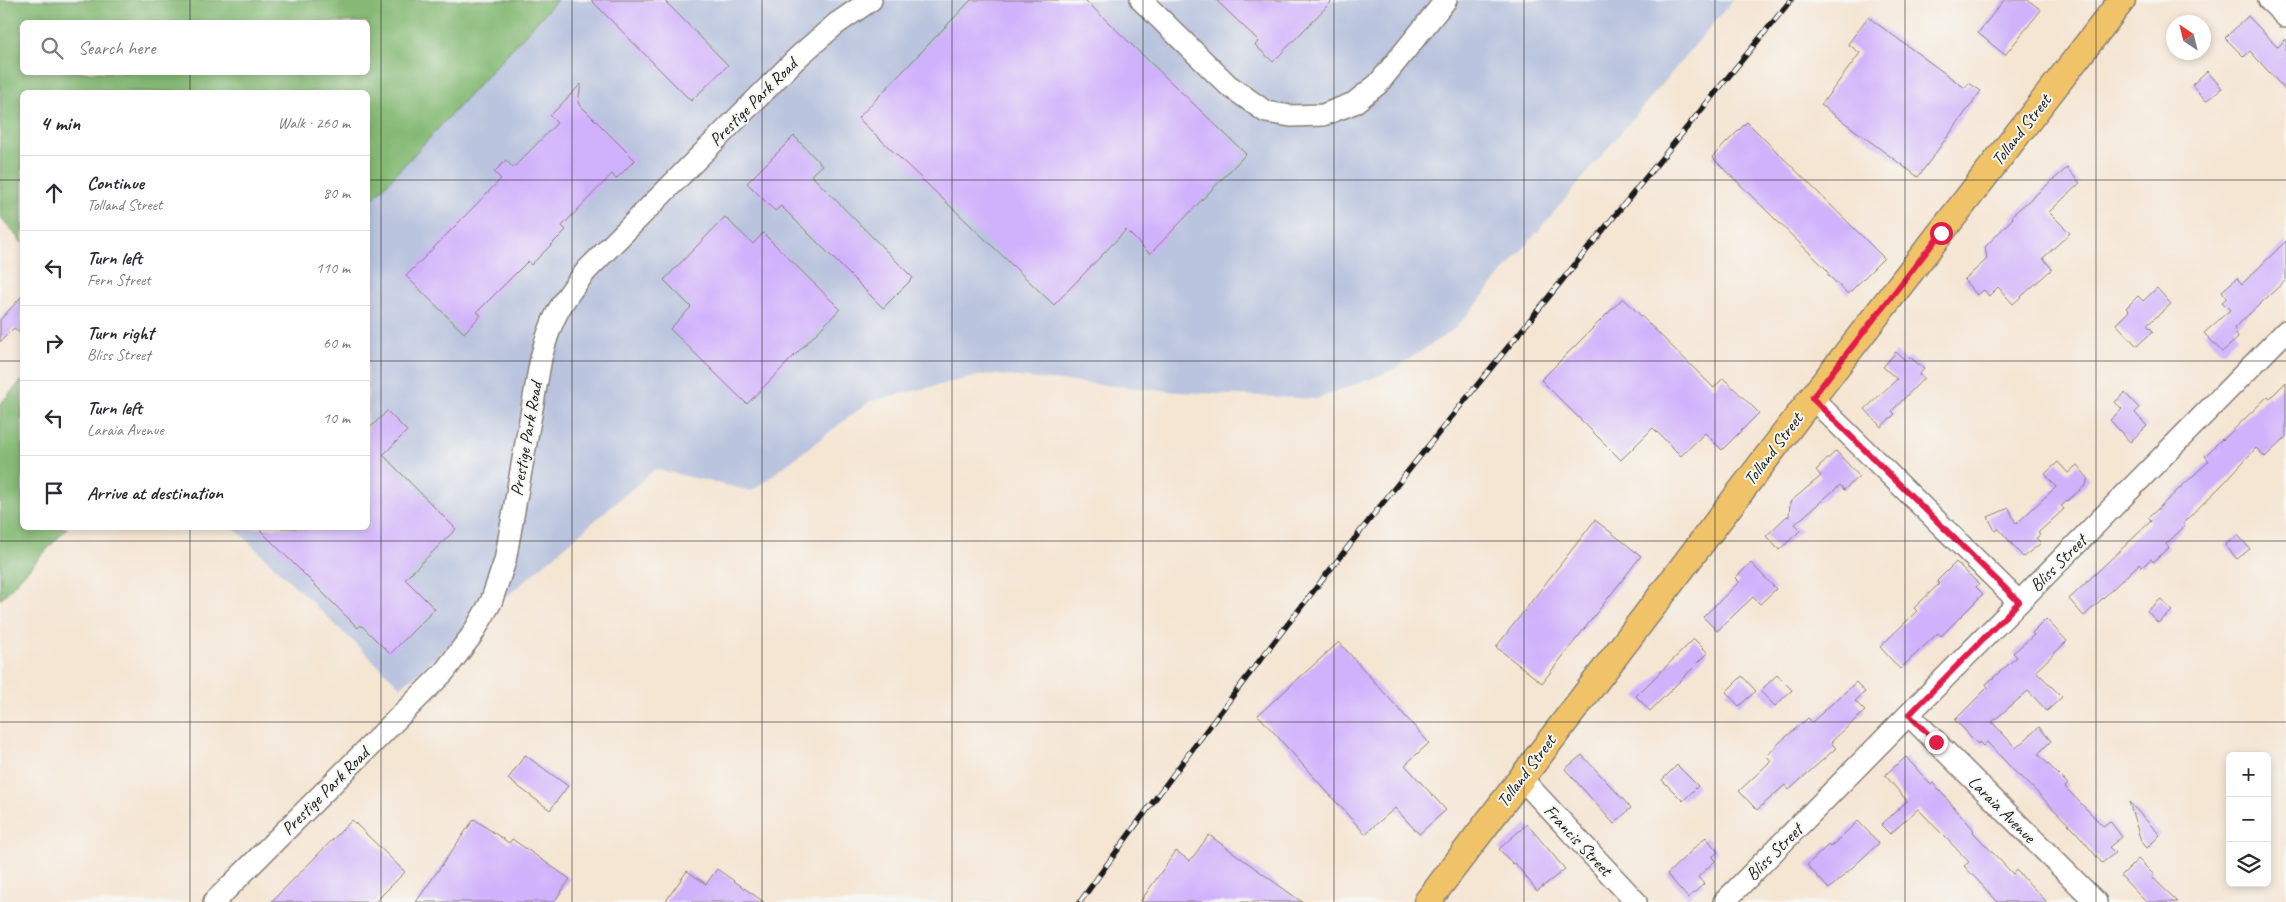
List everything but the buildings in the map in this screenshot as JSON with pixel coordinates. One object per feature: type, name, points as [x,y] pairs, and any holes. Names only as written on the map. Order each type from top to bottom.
[{"type":"main road","name":"Tolland Street","points":[[1427,902],[1812,398],[2122,0]]},
{"type":"street","name":"Prestige Park Road","points":[[214,902],[439,677],[472,635],[490,602],[505,561],[541,358],[549,326],[565,296],[587,270],[798,57],[836,24],[871,0]]},
{"type":"street","points":[[1142,0],[1228,85],[1266,112],[1291,116],[1323,115],[1354,103],[1378,84],[1446,0]]},
{"type":"street","points":[[2269,0],[2286,17]]},
{"type":"street","name":"Bliss Street","points":[[1724,902],[2286,331]]},
{"type":"street","points":[[1812,398],[2019,602]]},
{"type":"street","name":"Laraia Avenue","points":[[1909,715],[2096,902]]},
{"type":"street","name":"Francis Street","points":[[1521,778],[1636,902]]},
{"type":"shaded area","points":[[557,0],[1733,0],[1457,327],[1393,370],[1316,399],[1180,392],[987,374],[870,401],[752,491],[655,469],[401,687],[236,530],[370,530],[370,202]]},
{"type":"green space","points":[[0,0],[557,0],[370,202],[370,90],[20,90],[20,241],[0,216]]},
{"type":"green space","points":[[20,382],[20,530],[65,530],[0,600],[0,404]]},
{"type":"railway","points":[[1080,902],[1165,786],[1339,558],[1518,334],[1791,0]]},
{"type":"route","points":[[1936,742],[1909,715],[2019,602],[1812,398],[1941,233]]}]
